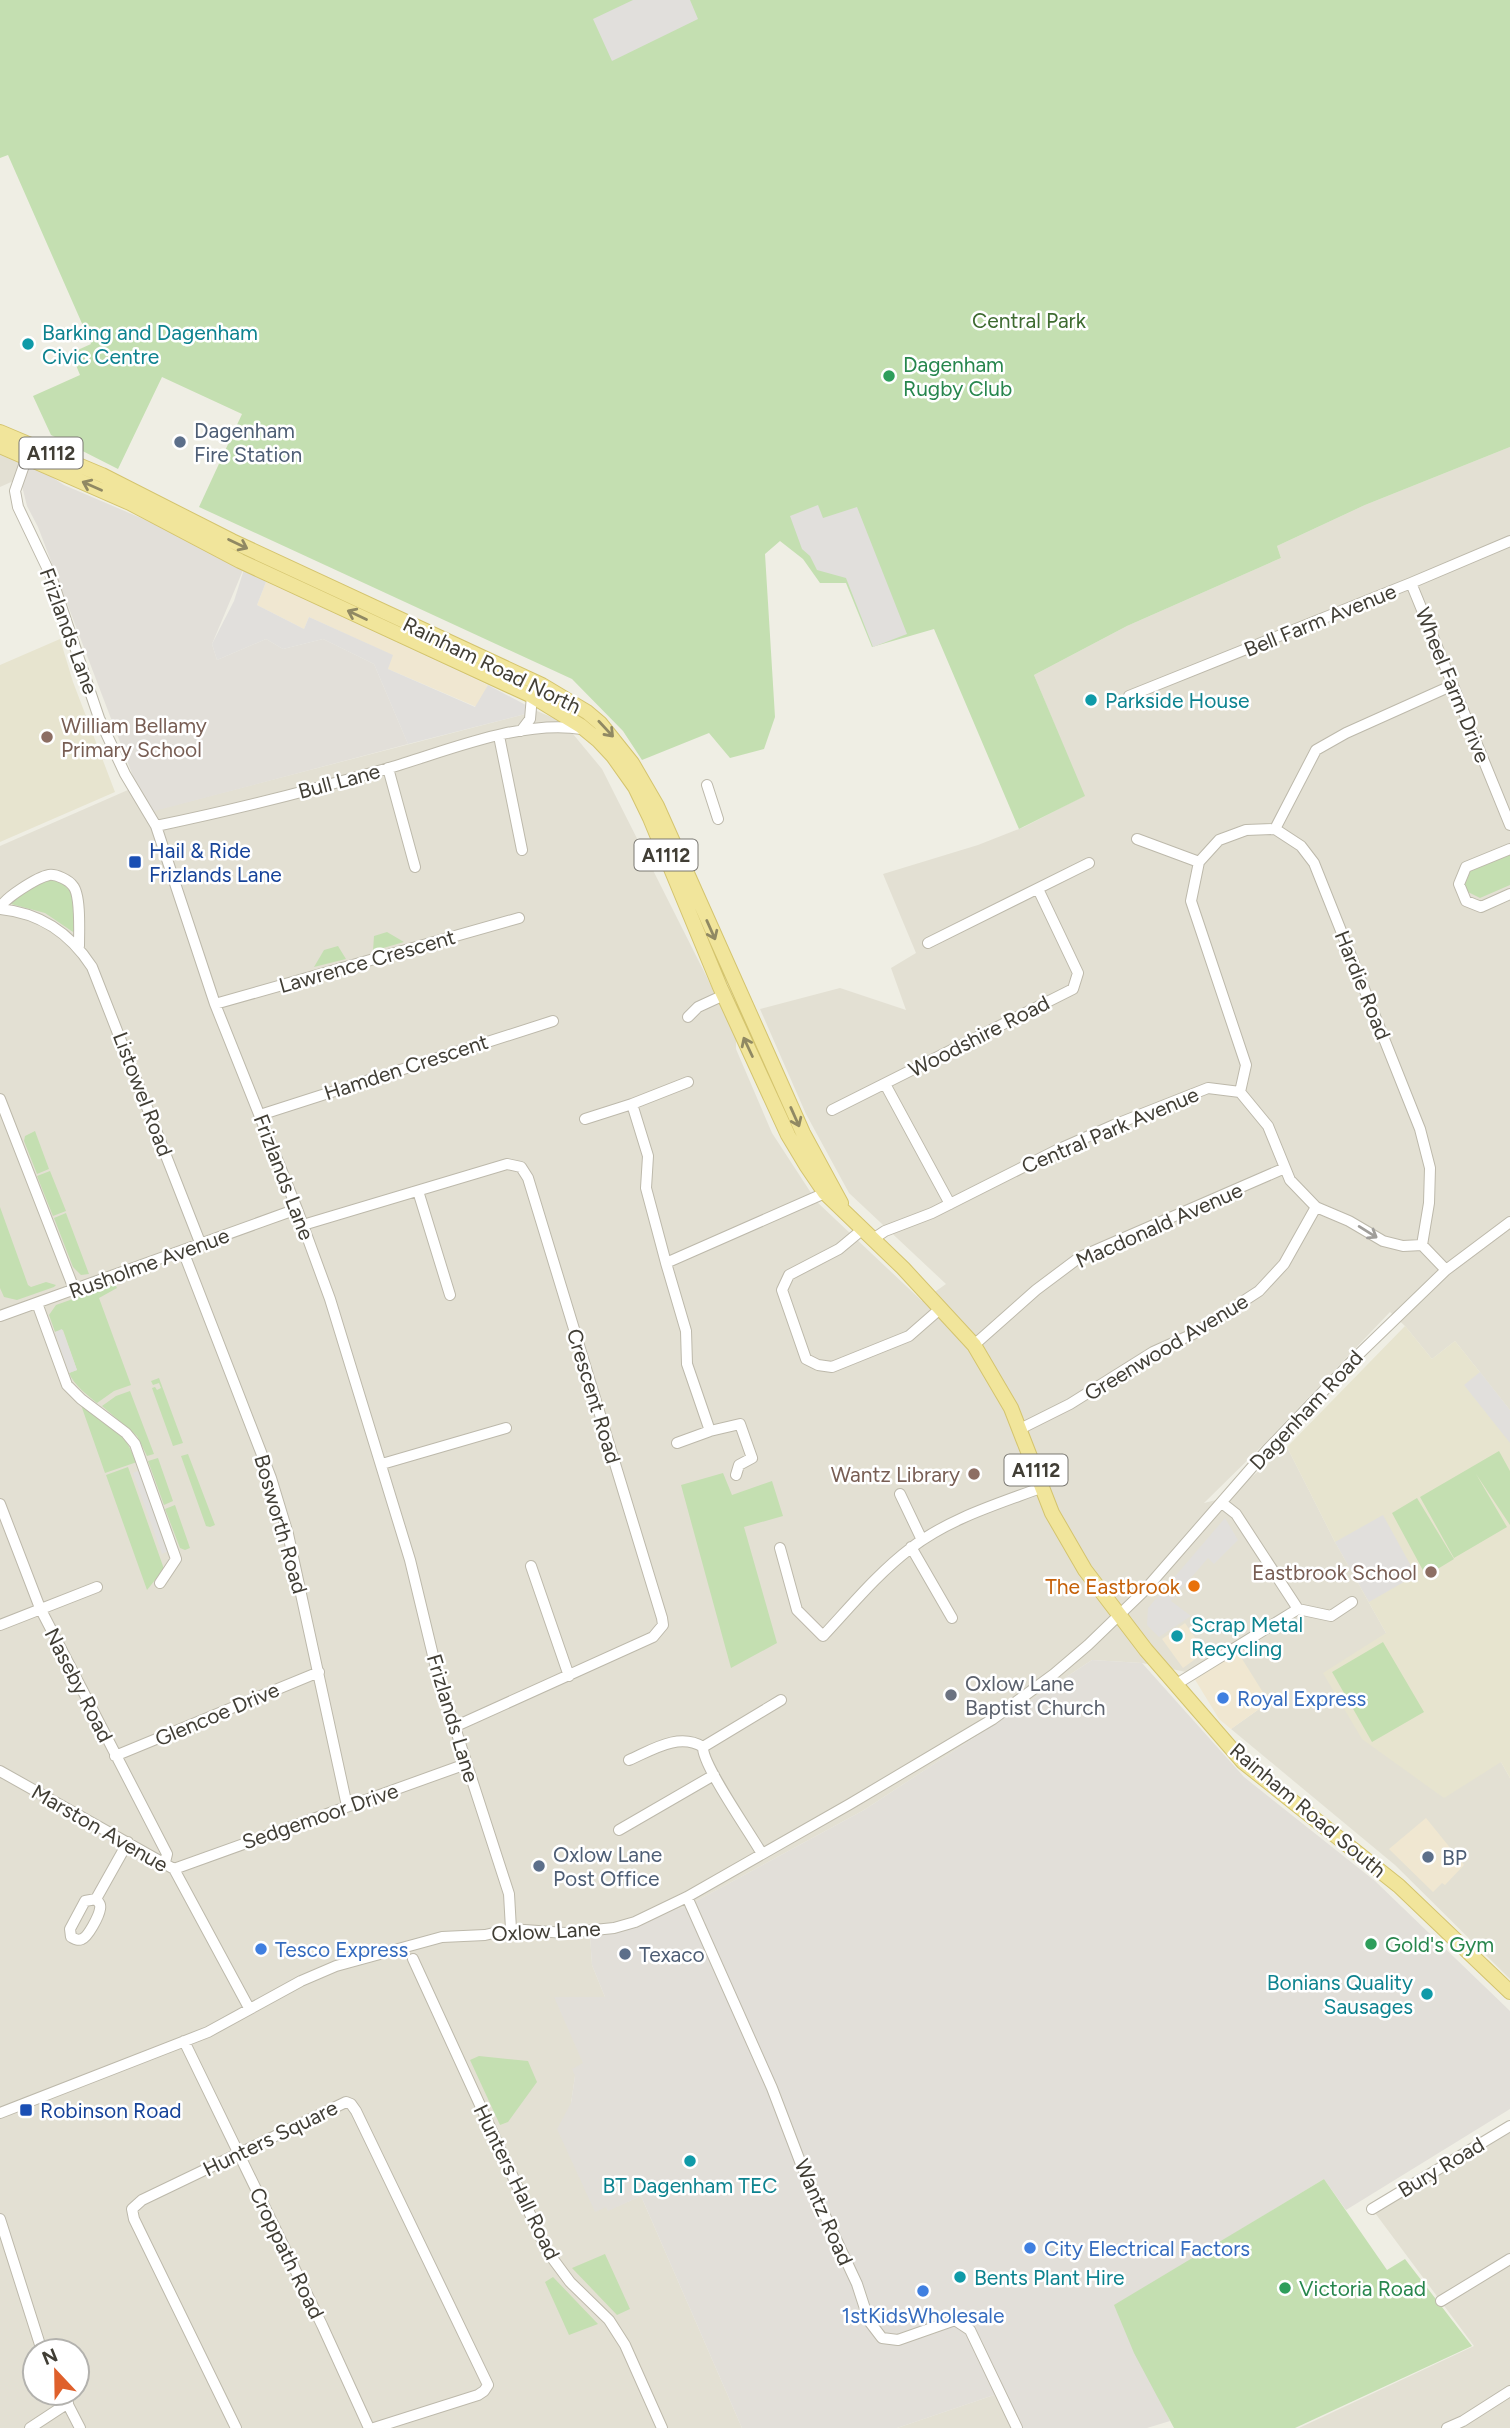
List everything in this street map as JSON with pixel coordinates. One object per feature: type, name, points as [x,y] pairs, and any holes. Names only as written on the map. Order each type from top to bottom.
[{"type":"main road","name":"Rainham Road North","points":[[0,432],[28,451],[240,561],[532,696],[586,730],[613,756],[635,787],[650,818],[724,995],[788,1135],[825,1193],[941,1308],[974,1345],[995,1378],[1020,1429],[1052,1513],[1071,1550],[1120,1616]]},
{"type":"main road","name":"Rainham Road North","points":[[0,446],[28,451],[102,475],[232,541],[542,685],[600,723],[632,763],[657,806],[803,1133],[845,1211]]},
{"type":"main road","name":"Rainham Road South","points":[[1120,1616],[1242,1762],[1399,1886],[1510,1992]]},
{"type":"street","name":"Frizlands Lane","points":[[28,451],[15,491],[18,507],[51,576],[99,718],[125,774],[156,826],[215,1004],[298,1209],[346,1344],[410,1560],[437,1672],[509,1895],[511,1930]]},
{"type":"street","name":"Bell Farm Avenue","points":[[1129,696],[1510,541]]},
{"type":"street","name":"Wheel Farm Drive","points":[[1411,583],[1510,825]]},
{"type":"street","points":[[1446,1270],[1422,1245],[1403,1246],[1382,1241],[1349,1220],[1317,1207],[1290,1180],[1268,1126],[1240,1092],[1246,1065],[1191,901],[1199,862],[1219,840],[1246,830],[1275,829],[1316,750],[1346,733],[1453,685]]},
{"type":"street","points":[[521,731],[530,719],[532,696]]},
{"type":"street","name":"Bull Lane","points":[[156,826],[202,817],[521,731],[569,727],[586,730]]},
{"type":"street","points":[[499,736],[522,849]]},
{"type":"street","points":[[388,768],[415,867]]},
{"type":"street","points":[[707,785],[718,819]]},
{"type":"street","name":"Hardie Road","points":[[1275,829],[1301,846],[1314,863],[1420,1129],[1430,1168],[1429,1203],[1422,1245]]},
{"type":"street","points":[[1137,839],[1199,862]]},
{"type":"street","points":[[1510,849],[1466,867],[1459,884],[1466,901],[1481,907],[1510,894]]},
{"type":"street","points":[[928,943],[1089,863]]},
{"type":"street","name":"Listowel Road","points":[[79,946],[76,892],[69,881],[55,875],[45,876],[1,904],[0,909],[31,915],[48,923],[79,946],[92,967],[201,1245]]},
{"type":"street","name":"Woodshire Road","points":[[832,1110],[1073,989],[1078,974],[1038,889]]},
{"type":"street","name":"Lawrence Crescent","points":[[215,1004],[519,918]]},
{"type":"street","points":[[688,1017],[698,1007],[724,995]]},
{"type":"street","name":"Hamden Crescent","points":[[260,1115],[553,1021]]},
{"type":"street","points":[[585,1119],[688,1082]]},
{"type":"street","name":"Woodshire Road","points":[[886,1084],[950,1205]]},
{"type":"street","name":"Central Park Avenue","points":[[941,1308],[909,1336],[832,1367],[818,1365],[806,1359],[782,1290],[789,1275],[868,1234],[950,1205],[1057,1150],[1208,1088],[1240,1092]]},
{"type":"street","points":[[0,1099],[74,1289]]},
{"type":"street","points":[[632,1104],[648,1156],[646,1188],[686,1331],[687,1364],[710,1431]]},
{"type":"street","name":"Crescent Road","points":[[303,1225],[507,1164],[521,1167],[528,1178],[663,1620],[659,1632],[653,1637],[454,1727]]},
{"type":"street","name":"Macdonald Avenue","points":[[974,1345],[1035,1290],[1080,1257],[1285,1168]]},
{"type":"street","points":[[418,1191],[450,1295]]},
{"type":"street","points":[[666,1263],[825,1193]]},
{"type":"street","name":"Greenwood Avenue","points":[[1020,1429],[1070,1405],[1153,1352],[1194,1334],[1259,1291],[1283,1264],[1317,1207]]},
{"type":"street","name":"Rusholme Avenue","points":[[1,1313],[37,1303],[298,1209]]},
{"type":"street","name":"Dagenham Road","points":[[1120,1616],[1267,1450],[1366,1347],[1446,1270],[1510,1222]]},
{"type":"street","name":"Bosworth Road","points":[[183,1251],[271,1478],[288,1534],[347,1806]]},
{"type":"street","points":[[37,1303],[67,1384],[81,1399],[126,1433],[138,1452],[176,1559],[160,1583]]},
{"type":"street","points":[[677,1443],[740,1424],[752,1458],[739,1465],[736,1475]]},
{"type":"street","points":[[382,1464],[506,1428]]},
{"type":"street","points":[[780,1548],[797,1610],[823,1636],[889,1566],[911,1547],[985,1507],[1043,1487]]},
{"type":"street","points":[[900,1494],[922,1540]]},
{"type":"street","points":[[1222,1503],[1236,1514],[1298,1609]]},
{"type":"street","name":"Naseby Road","points":[[0,1504],[40,1608],[167,1854],[169,1865]]},
{"type":"street","points":[[911,1547],[952,1618]]},
{"type":"street","points":[[531,1566],[569,1676]]},
{"type":"street","points":[[0,1625],[97,1587]]},
{"type":"street","points":[[1175,1685],[1298,1609],[1331,1616],[1352,1602]]},
{"type":"street","name":"Oxlow Lane","points":[[0,2113],[208,2032],[249,2008],[336,1966],[442,1937],[511,1930],[565,1933],[614,1928],[656,1914],[993,1720],[1054,1674],[1120,1616]]},
{"type":"street","name":"Glencoe Drive","points":[[115,1756],[319,1672]]},
{"type":"street","points":[[703,1747],[780,1700]]},
{"type":"street","points":[[629,1760],[665,1744],[685,1740],[703,1747],[714,1775],[762,1854]]},
{"type":"street","name":"Sedgemoor Drive","points":[[169,1865],[467,1764]]},
{"type":"street","name":"Marston Avenue","points":[[0,1771],[169,1865],[249,2008]]},
{"type":"street","points":[[618,1830],[714,1775]]},
{"type":"street","points":[[96,1899],[128,1842]]},
{"type":"street","name":"Wantz Road","points":[[687,1897],[857,2284],[869,2321],[882,2338],[898,2340],[955,2320],[970,2330],[1017,2428]]},
{"type":"street","name":"Hunters Hall Road","points":[[413,1959],[547,2251],[570,2282],[609,2320],[625,2345],[662,2428]]},
{"type":"street","name":"Croppath Road","points":[[184,2041],[372,2428]]},
{"type":"street","name":"Hunters Square","points":[[236,2428],[132,2214],[135,2204],[346,2102],[356,2111],[488,2385],[478,2395],[372,2428]]},
{"type":"street","name":"Bury Road","points":[[1372,2209],[1510,2126]]},
{"type":"street","points":[[0,2219],[38,2337]]},
{"type":"street","points":[[1441,2301],[1510,2259]]},
{"type":"street","points":[[1447,2428],[1465,2425],[1510,2391]]},
{"type":"street","points":[[30,2428],[54,2407]]},
{"type":"street","points":[[70,2407],[80,2428]]},
{"type":"shaded area","points":[[633,0],[690,0],[698,19],[612,61],[593,19]]},
{"type":"shaded area","points":[[1510,447],[1510,1410],[1455,1341],[1432,1359],[1390,1312],[1204,1503],[1228,1497],[1287,1447],[1335,1542],[1386,1633],[1501,1762],[1510,1778],[1510,1979],[1395,1865],[1231,1729],[1269,1702],[1191,1673],[1142,1663],[1092,1660],[864,1810],[687,1906],[590,1935],[592,1965],[605,1997],[584,2063],[575,2076],[571,2103],[608,2210],[641,2196],[742,2428],[0,2428],[0,846],[137,786],[148,812],[537,711],[563,722],[602,769],[736,1035],[736,1049],[772,1133],[817,1202],[922,1301],[946,1284],[849,1193],[806,1114],[760,1009],[840,988],[906,1010],[891,968],[916,953],[883,874],[978,845],[1024,827],[1084,796],[1034,675],[1127,626],[1281,558],[1277,546],[1365,505]]},
{"type":"shaded area","points":[[0,450],[32,464],[20,478],[0,487]]},
{"type":"shaded area","points":[[32,464],[64,485],[246,563],[212,644],[217,660],[266,639],[283,649],[323,639],[374,664],[408,744],[147,813],[38,527],[27,506],[20,478]]},
{"type":"shaded area","points":[[818,505],[823,518],[857,507],[907,634],[873,647],[846,578],[817,570],[810,556],[802,549],[790,516]]},
{"type":"shaded area","points":[[246,563],[266,582],[257,605],[304,629],[309,617],[393,655],[388,669],[475,707],[488,685],[537,711],[408,744],[374,664],[323,639],[283,649],[266,639],[217,660],[212,644],[234,601]]},
{"type":"shaded area","points":[[266,582],[488,685],[479,708],[388,669],[392,655],[309,617],[304,629],[257,605]]},
{"type":"shaded area","name":"William Bellamy Primary School","points":[[60,639],[73,682],[115,792],[0,842],[0,665]]},
{"type":"shaded area","name":"Eastbrook School","points":[[1405,1326],[1432,1359],[1455,1341],[1510,1410],[1510,1778],[1501,1762],[1444,1798],[1362,1739],[1323,1673],[1386,1633],[1335,1542],[1287,1447]]},
{"type":"shaded area","points":[[62,1329],[77,1370],[69,1373],[55,1332]]},
{"type":"shaded area","points":[[1480,1372],[1510,1410],[1510,1443],[1464,1385]]},
{"type":"shaded area","points":[[140,1470],[169,1551],[162,1554],[133,1473]]},
{"type":"shaded area","points":[[1383,1515],[1416,1575],[1369,1602],[1335,1542]]},
{"type":"shaded area","points":[[1225,1518],[1238,1540],[1214,1564],[1208,1558],[1171,1601],[1191,1616],[1159,1637],[1147,1625],[1148,1608]]},
{"type":"shaded area","points":[[1185,1623],[1205,1652],[1183,1668],[1162,1639]]},
{"type":"shaded area","points":[[1234,1646],[1269,1702],[1231,1729],[1219,1719],[1191,1673]]},
{"type":"shaded area","points":[[1092,1660],[1142,1663],[1244,1777],[1375,1881],[1510,2011],[1510,2109],[1346,2210],[1324,2179],[1116,2305],[1170,2421],[1147,2428],[1015,2428],[994,2395],[897,2428],[742,2428],[641,2196],[608,2211],[606,2207],[595,2212],[557,2129],[571,2103],[575,2076],[572,2069],[583,2063],[554,1997],[605,1997],[592,1965],[590,1935],[687,1906],[864,1810]]},
{"type":"shaded area","name":"BP","points":[[1426,1818],[1464,1865],[1445,1885],[1442,1883],[1433,1892],[1389,1849]]},
{"type":"shaded area","points":[[1510,2133],[1510,2428],[1299,2428],[1474,2346],[1375,2213]]},
{"type":"shaded area","points":[[994,2395],[1013,2428],[897,2428]]},
{"type":"green space","name":"Central Park","points":[[0,0],[1510,0],[1510,447],[1365,505],[1277,546],[1281,558],[1127,626],[1034,675],[1085,796],[1019,829],[934,629],[872,647],[846,583],[820,583],[803,559],[780,541],[765,554],[775,717],[764,749],[730,758],[709,733],[642,760],[623,731],[572,679],[199,507],[242,414],[162,377],[118,469],[51,435],[33,396],[80,375],[71,353],[91,344],[8,155],[0,158]]},
{"type":"green space","points":[[1510,853],[1510,885],[1480,898],[1468,892],[1463,881],[1470,870]]},
{"type":"green space","points":[[54,879],[72,894],[73,932],[45,913],[11,904],[12,900],[46,880]]},
{"type":"green space","points":[[387,932],[404,942],[373,951],[374,936]]},
{"type":"green space","points":[[338,946],[346,959],[314,967],[324,950]]},
{"type":"green space","points":[[35,1131],[49,1169],[37,1174],[24,1141],[25,1136]]},
{"type":"green space","points":[[50,1171],[66,1211],[53,1216],[37,1176]]},
{"type":"green space","points":[[0,1207],[28,1285],[31,1287],[46,1282],[56,1285],[54,1287],[17,1300],[4,1297],[0,1288]]},
{"type":"green space","points":[[66,1213],[89,1274],[81,1275],[73,1267],[54,1218]]},
{"type":"green space","points":[[115,1284],[117,1288],[99,1298],[131,1385],[114,1391],[97,1403],[71,1378],[69,1373],[77,1370],[63,1330],[55,1332],[49,1315],[56,1305]]},
{"type":"green space","points":[[159,1378],[183,1443],[173,1446],[152,1388],[161,1388],[159,1383],[153,1385],[151,1381]]},
{"type":"green space","points":[[130,1391],[154,1454],[147,1456],[137,1436],[102,1406],[116,1396]]},
{"type":"green space","points":[[81,1405],[125,1439],[137,1462],[105,1473]]},
{"type":"green space","points":[[1499,1451],[1510,1471],[1510,1525],[1476,1474],[1507,1527],[1454,1558],[1420,1497]]},
{"type":"green space","points":[[188,1454],[215,1525],[210,1527],[206,1526],[181,1456]]},
{"type":"green space","points":[[158,1458],[173,1501],[164,1505],[148,1461]]},
{"type":"green space","points":[[128,1467],[164,1569],[147,1590],[106,1475]]},
{"type":"green space","points":[[723,1473],[732,1495],[772,1481],[783,1516],[744,1527],[777,1643],[731,1668],[681,1485]]},
{"type":"green space","points":[[1417,1498],[1454,1559],[1426,1576],[1392,1513]]},
{"type":"green space","points":[[175,1505],[190,1548],[185,1550],[180,1548],[165,1509]]},
{"type":"green space","points":[[1383,1642],[1424,1712],[1372,1742],[1332,1672]]},
{"type":"green space","points":[[479,2056],[528,2061],[537,2082],[508,2122],[500,2125],[470,2060]]},
{"type":"green space","name":"Victoria Road","points":[[1324,2179],[1387,2270],[1405,2259],[1472,2346],[1295,2428],[1174,2428],[1134,2353],[1114,2305]]},
{"type":"green space","points":[[605,2254],[630,2309],[617,2315],[572,2268]]},
{"type":"green space","points":[[553,2277],[598,2324],[569,2335],[545,2282]]},
{"type":"place","name":"Barking and Dagenham Civic Centre","points":[[28,344]]},
{"type":"place","name":"Dagenham Rugby Club","points":[[889,376]]},
{"type":"place","name":"Dagenham Fire Station","points":[[180,442]]},
{"type":"place","name":"Parkside House","points":[[1091,700]]},
{"type":"place","name":"William Bellamy Primary School","points":[[47,737]]},
{"type":"place","name":"Hail & Ride Frizlands Lane","points":[[135,862]]},
{"type":"place","name":"Wantz Library","points":[[974,1474]]},
{"type":"place","name":"Eastbrook School","points":[[1431,1572]]},
{"type":"place","name":"The Eastbrook","points":[[1194,1586]]},
{"type":"place","name":"Scrap Metal Recycling","points":[[1177,1636]]},
{"type":"place","name":"Oxlow Lane Baptist Church","points":[[951,1695]]},
{"type":"place","name":"Royal Express","points":[[1223,1698]]},
{"type":"place","name":"BP","points":[[1428,1857]]},
{"type":"place","name":"Oxlow Lane Post Office","points":[[539,1866]]},
{"type":"place","name":"Gold's Gym","points":[[1371,1944]]},
{"type":"place","name":"Tesco Express","points":[[261,1949]]},
{"type":"place","name":"Texaco","points":[[625,1954]]},
{"type":"place","name":"Bonians Quality Sausages","points":[[1427,1994]]},
{"type":"place","name":"Robinson Road","points":[[26,2110]]},
{"type":"place","name":"BT Dagenham TEC","points":[[690,2161]]},
{"type":"place","name":"City Electrical Factors","points":[[1030,2248]]},
{"type":"place","name":"Bents Plant Hire","points":[[960,2277]]},
{"type":"place","name":"Victoria Road","points":[[1285,2288]]},
{"type":"place","name":"1stKidsWholesale","points":[[923,2291]]}]
